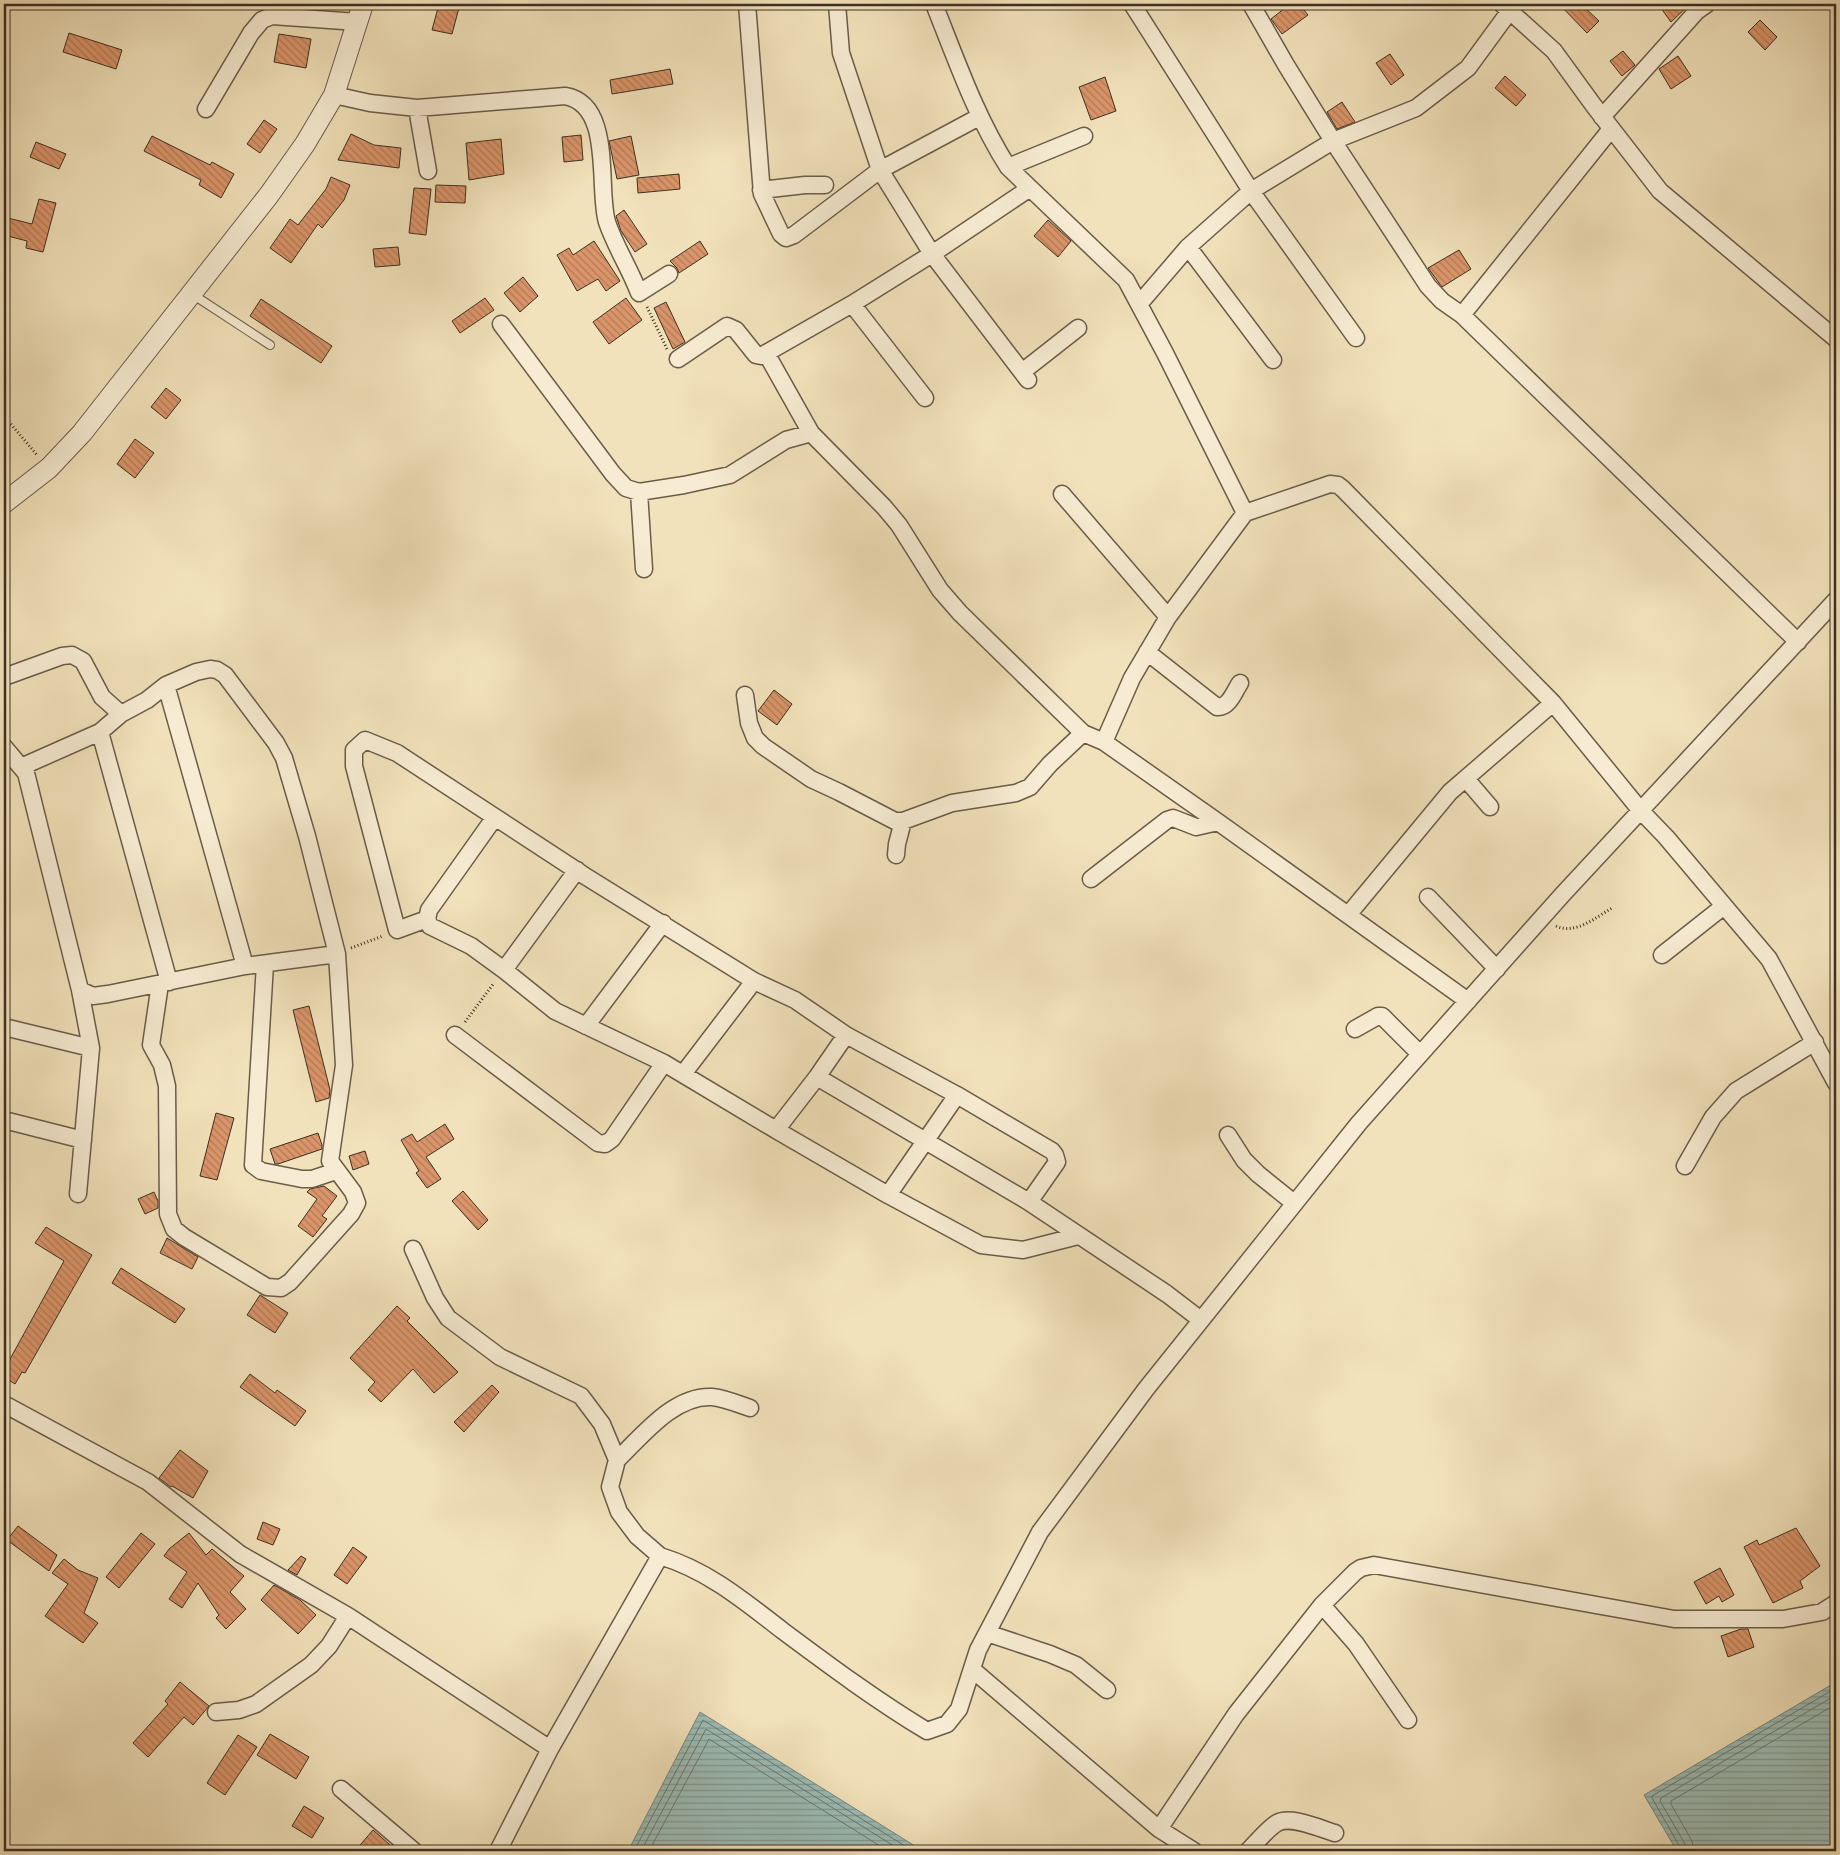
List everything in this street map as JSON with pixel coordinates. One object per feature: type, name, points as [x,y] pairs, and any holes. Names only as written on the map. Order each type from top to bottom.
[{"type":"street","points":[[747,4],[762,194],[781,234],[786,238],[794,236],[880,170],[979,117]]},
{"type":"street","points":[[837,4],[841,53],[880,170],[932,254],[1025,376],[1078,328]]},
{"type":"street","points":[[934,4],[979,117],[1008,167],[1126,280],[1140,304],[1245,513]]},
{"type":"street","points":[[1132,4],[1251,191],[1356,338]]},
{"type":"street","points":[[1251,4],[1333,141],[1428,286],[1442,301],[1462,315],[1798,642]]},
{"type":"street","points":[[1462,315],[1607,123],[1697,11],[1707,4]]},
{"type":"street","points":[[1140,304],[1188,247],[1251,191],[1333,141],[1416,108],[1468,68],[1505,8],[1554,51],[1660,191],[1836,339]]},
{"type":"street","points":[[7,501],[44,473],[88,425],[269,195],[305,144],[334,95],[361,13],[272,16],[262,20],[251,33],[206,109]]},
{"type":"street","points":[[334,95],[370,103],[417,108],[565,96],[578,101],[588,111],[598,132],[607,222],[639,293],[669,274]]},
{"type":"street","points":[[417,108],[428,171]]},
{"type":"street","points":[[1008,167],[1084,136]]},
{"type":"street","points":[[762,190],[805,185],[825,185]]},
{"type":"street","points":[[678,359],[727,326],[736,330],[756,355],[761,356],[852,304],[932,254],[1030,188]]},
{"type":"street","points":[[1188,247],[1273,360]]},
{"type":"street","points":[[852,304],[925,398]]},
{"type":"street","points":[[501,324],[613,474],[626,488],[639,492],[730,475],[786,440],[811,433]]},
{"type":"street","points":[[766,353],[811,433],[884,507],[899,525],[940,590],[960,613],[1083,733],[1104,742],[1468,1001]]},
{"type":"street","points":[[1104,742],[1132,678],[1168,617],[1245,513],[1330,484],[1338,485],[1553,703],[1769,960],[1836,1083]]},
{"type":"street","points":[[639,492],[644,569]]},
{"type":"street","points":[[1062,494],[1168,617]]},
{"type":"street","points":[[750,1408],[714,1397],[695,1398],[677,1405],[618,1460],[610,1487],[619,1512],[637,1536],[660,1556],[683,1563],[718,1582],[882,1704],[927,1731],[947,1724],[959,1709],[978,1650],[1040,1532],[1146,1389],[1359,1123],[1541,919],[1835,603]]},
{"type":"street","points":[[1147,652],[1217,707],[1226,705],[1240,683]]},
{"type":"street","points":[[4,677],[62,656],[72,655],[83,661],[102,697],[121,714]]},
{"type":"street","points":[[22,767],[100,732],[121,714],[147,700],[166,685],[202,670],[217,670],[225,675],[276,743],[284,758],[337,954],[344,1065],[330,1161],[353,1192],[357,1203],[350,1214],[290,1282],[281,1288],[267,1287],[184,1237],[174,1229],[168,1214],[168,1086],[162,1065],[151,1046],[164,983],[100,732]]},
{"type":"street","points":[[166,685],[245,966]]},
{"type":"street","points":[[745,695],[749,723],[755,738],[764,746],[811,780],[895,821],[903,821],[952,802],[1016,793],[1030,787],[1050,764],[1083,733]]},
{"type":"street","points":[[1348,915],[1450,792],[1553,703]]},
{"type":"street","points":[[427,919],[397,930],[354,766],[354,750],[365,740],[396,753],[754,981],[795,1000],[846,1035],[957,1094],[1052,1151],[1057,1162],[1029,1202]]},
{"type":"street","points":[[4,747],[26,773],[80,990],[91,1048],[78,1194]]},
{"type":"street","points":[[1466,779],[1490,807]]},
{"type":"street","points":[[495,817],[429,910],[427,919],[430,926],[471,946],[555,1011],[664,1063],[888,1195],[981,1245],[1023,1250],[1078,1236]]},
{"type":"street","points":[[1091,879],[1167,820],[1173,818],[1196,827],[1218,822]]},
{"type":"street","points":[[896,855],[903,821]]},
{"type":"street","points":[[504,970],[577,870]]},
{"type":"street","points":[[1428,897],[1497,969]]},
{"type":"street","points":[[1662,955],[1724,906]]},
{"type":"street","points":[[586,1026],[663,923]]},
{"type":"street","points":[[80,990],[93,996],[245,966],[337,954]]},
{"type":"street","points":[[265,964],[253,1165],[261,1171],[312,1179],[336,1171]]},
{"type":"street","points":[[683,1074],[754,981]]},
{"type":"street","points":[[1356,1029],[1378,1016],[1382,1016],[1420,1054]]},
{"type":"street","points":[[4,1028],[91,1048]]},
{"type":"street","points":[[455,1034],[598,1143],[605,1144],[612,1139],[664,1063]]},
{"type":"street","points":[[776,1130],[818,1077],[846,1035]]},
{"type":"street","points":[[1685,1166],[1712,1117],[1736,1091],[1815,1042]]},
{"type":"street","points":[[818,1077],[1029,1202],[1168,1294],[1201,1320]]},
{"type":"street","points":[[888,1195],[957,1094]]},
{"type":"street","points":[[4,1120],[83,1140]]},
{"type":"street","points":[[1228,1135],[1244,1160],[1294,1203]]},
{"type":"street","points":[[413,1249],[435,1298],[448,1318],[500,1357],[581,1396],[602,1424],[618,1460]]},
{"type":"street","points":[[4,1404],[148,1482],[240,1554],[348,1616],[550,1749]]},
{"type":"street","points":[[498,1851],[550,1749],[660,1556]]},
{"type":"street","points":[[1158,1829],[1236,1714],[1322,1605],[1355,1572],[1362,1568],[1374,1565],[1674,1619],[1783,1619],[1822,1612],[1836,1603]]},
{"type":"street","points":[[1322,1605],[1356,1644],[1408,1720]]},
{"type":"street","points":[[216,1712],[239,1710],[256,1704],[311,1664],[328,1646],[348,1616]]},
{"type":"street","points":[[987,1634],[1050,1654],[1076,1665],[1107,1690]]},
{"type":"street","points":[[973,1670],[1158,1829],[1194,1851]]},
{"type":"street","points":[[341,1789],[414,1851]]},
{"type":"street","points":[[1248,1851],[1277,1822],[1288,1820],[1300,1822],[1335,1834]]},
{"type":"lane","points":[[192,294],[270,345]]},
{"type":"path","points":[[639,293],[670,355],[678,359]]},
{"type":"path","points":[[4,416],[44,473]]},
{"type":"path","points":[[1541,919],[1563,929],[1573,928],[1590,922],[1612,908]]},
{"type":"path","points":[[337,954],[397,930]]},
{"type":"path","points":[[455,1034],[504,970]]},
{"type":"water","points":[[1836,1682],[1836,1851],[1677,1851],[1644,1795]]},
{"type":"water","points":[[700,1712],[923,1851],[628,1851]]},
{"type":"building","points":[[439,4],[460,4],[452,34],[432,30]]},
{"type":"building","points":[[1290,4],[1299,4],[1308,15],[1282,34],[1271,19]]},
{"type":"building","points":[[1559,4],[1581,4],[1599,21],[1587,33]]},
{"type":"building","points":[[1658,4],[1690,4],[1671,22]]},
{"type":"building","points":[[1760,20],[1777,37],[1765,50],[1748,32]]},
{"type":"building","points":[[69,33],[122,50],[116,69],[63,52]]},
{"type":"building","points":[[279,34],[311,39],[306,68],[274,62]]},
{"type":"building","points":[[1623,51],[1635,65],[1622,76],[1610,61]]},
{"type":"building","points":[[1390,54],[1404,75],[1391,85],[1376,63]]},
{"type":"building","points":[[1678,56],[1691,76],[1671,89],[1659,69]]},
{"type":"building","points":[[670,69],[673,84],[612,94],[610,80]]},
{"type":"building","points":[[1505,76],[1526,95],[1516,106],[1495,88]]},
{"type":"building","points":[[1105,77],[1116,111],[1091,120],[1079,87]]},
{"type":"building","points":[[1342,102],[1355,122],[1337,129],[1327,112]]},
{"type":"building","points":[[264,120],[277,129],[260,153],[247,144]]},
{"type":"building","points":[[351,134],[374,145],[401,148],[399,168],[338,160]]},
{"type":"building","points":[[581,135],[583,160],[564,162],[562,137]]},
{"type":"building","points":[[152,136],[210,165],[212,162],[234,174],[221,198],[199,185],[201,180],[144,151]]},
{"type":"building","points":[[631,136],[639,175],[617,179],[609,141]]},
{"type":"building","points":[[501,139],[504,174],[469,180],[466,143]]},
{"type":"building","points":[[36,142],[66,154],[59,169],[30,157]]},
{"type":"building","points":[[679,174],[680,189],[638,193],[637,178]]},
{"type":"building","points":[[331,177],[350,185],[344,200],[322,228],[318,224],[291,263],[270,248],[290,219],[298,225],[326,189]]},
{"type":"building","points":[[436,185],[466,186],[465,203],[435,202]]},
{"type":"building","points":[[414,188],[431,189],[426,235],[409,233]]},
{"type":"building","points":[[39,199],[56,203],[43,252],[26,248],[27,241],[4,235],[8,218],[32,224]]},
{"type":"building","points":[[624,210],[647,244],[635,252],[621,231],[616,216]]},
{"type":"building","points":[[1048,220],[1071,241],[1058,257],[1034,236]]},
{"type":"building","points":[[594,241],[620,281],[606,291],[598,279],[577,291],[557,255],[569,248],[573,255]]},
{"type":"building","points":[[700,241],[708,254],[679,273],[670,261]]},
{"type":"building","points":[[398,247],[400,265],[375,267],[373,249]]},
{"type":"building","points":[[1459,250],[1471,269],[1442,287],[1428,268]]},
{"type":"building","points":[[523,277],[538,296],[520,312],[504,293]]},
{"type":"building","points":[[485,298],[494,310],[460,333],[452,321]]},
{"type":"building","points":[[626,298],[642,320],[609,344],[593,322]]},
{"type":"building","points":[[261,299],[332,346],[321,363],[250,316]]},
{"type":"building","points":[[666,302],[685,342],[673,349],[654,308]]},
{"type":"building","points":[[166,388],[181,400],[166,419],[151,407]]},
{"type":"building","points":[[135,439],[154,453],[135,478],[117,464]]},
{"type":"building","points":[[774,690],[792,704],[777,725],[758,711]]},
{"type":"building","points":[[309,1006],[330,1090],[329,1098],[316,1102],[293,1010]]},
{"type":"building","points":[[216,1113],[234,1118],[217,1180],[200,1176]]},
{"type":"building","points":[[445,1124],[454,1139],[426,1157],[441,1179],[427,1188],[416,1173],[419,1171],[401,1140],[412,1134],[417,1142]]},
{"type":"building","points":[[318,1133],[322,1149],[275,1164],[270,1149]]},
{"type":"building","points":[[365,1151],[369,1164],[353,1170],[349,1156]]},
{"type":"building","points":[[324,1186],[337,1196],[322,1216],[327,1219],[313,1237],[298,1226],[317,1199],[307,1192],[310,1189]]},
{"type":"building","points":[[463,1191],[488,1220],[478,1230],[452,1201]]},
{"type":"building","points":[[154,1192],[158,1201],[158,1208],[145,1214],[138,1199]]},
{"type":"building","points":[[46,1227],[92,1255],[25,1373],[22,1372],[15,1384],[4,1377],[4,1370],[64,1261],[35,1243]]},
{"type":"building","points":[[167,1238],[198,1257],[192,1269],[160,1253]]},
{"type":"building","points":[[121,1268],[185,1309],[175,1323],[112,1283]]},
{"type":"building","points":[[260,1295],[288,1313],[275,1333],[247,1315]]},
{"type":"building","points":[[397,1306],[410,1318],[407,1321],[458,1372],[434,1393],[413,1369],[381,1402],[368,1390],[375,1382],[350,1358]]},
{"type":"building","points":[[250,1374],[275,1393],[277,1390],[306,1411],[295,1426],[240,1387]]},
{"type":"building","points":[[492,1385],[499,1392],[464,1432],[454,1422]]},
{"type":"building","points":[[180,1450],[208,1471],[193,1498],[171,1487],[159,1478]]},
{"type":"building","points":[[263,1522],[280,1529],[273,1545],[257,1539]]},
{"type":"building","points":[[18,1526],[57,1555],[49,1571],[7,1540]]},
{"type":"building","points":[[1796,1528],[1820,1566],[1800,1581],[1803,1588],[1773,1603],[1744,1547],[1757,1540],[1759,1545]]},
{"type":"building","points":[[141,1533],[155,1544],[119,1588],[106,1577]]},
{"type":"building","points":[[189,1533],[206,1555],[212,1549],[244,1576],[230,1592],[246,1609],[226,1629],[216,1618],[219,1615],[198,1583],[182,1608],[169,1599],[187,1572],[164,1556],[169,1549]]},
{"type":"building","points":[[353,1547],[367,1557],[347,1584],[334,1575]]},
{"type":"building","points":[[301,1556],[306,1559],[297,1575],[288,1570]]},
{"type":"building","points":[[64,1559],[78,1570],[98,1578],[84,1613],[98,1623],[83,1643],[45,1616],[68,1584],[52,1573]]},
{"type":"building","points":[[1720,1568],[1734,1595],[1722,1602],[1719,1596],[1706,1604],[1694,1582]]},
{"type":"building","points":[[274,1585],[300,1600],[316,1615],[298,1634],[261,1600]]},
{"type":"building","points":[[1741,1629],[1748,1629],[1754,1647],[1728,1657],[1721,1636]]},
{"type":"building","points":[[180,1682],[209,1706],[193,1725],[184,1717],[148,1757],[133,1743],[168,1704],[165,1701]]},
{"type":"building","points":[[270,1734],[309,1757],[296,1779],[257,1755]]},
{"type":"building","points":[[238,1735],[257,1747],[225,1795],[207,1783]]},
{"type":"building","points":[[304,1806],[324,1818],[312,1838],[292,1826]]},
{"type":"building","points":[[373,1830],[397,1851],[355,1851]]}]
